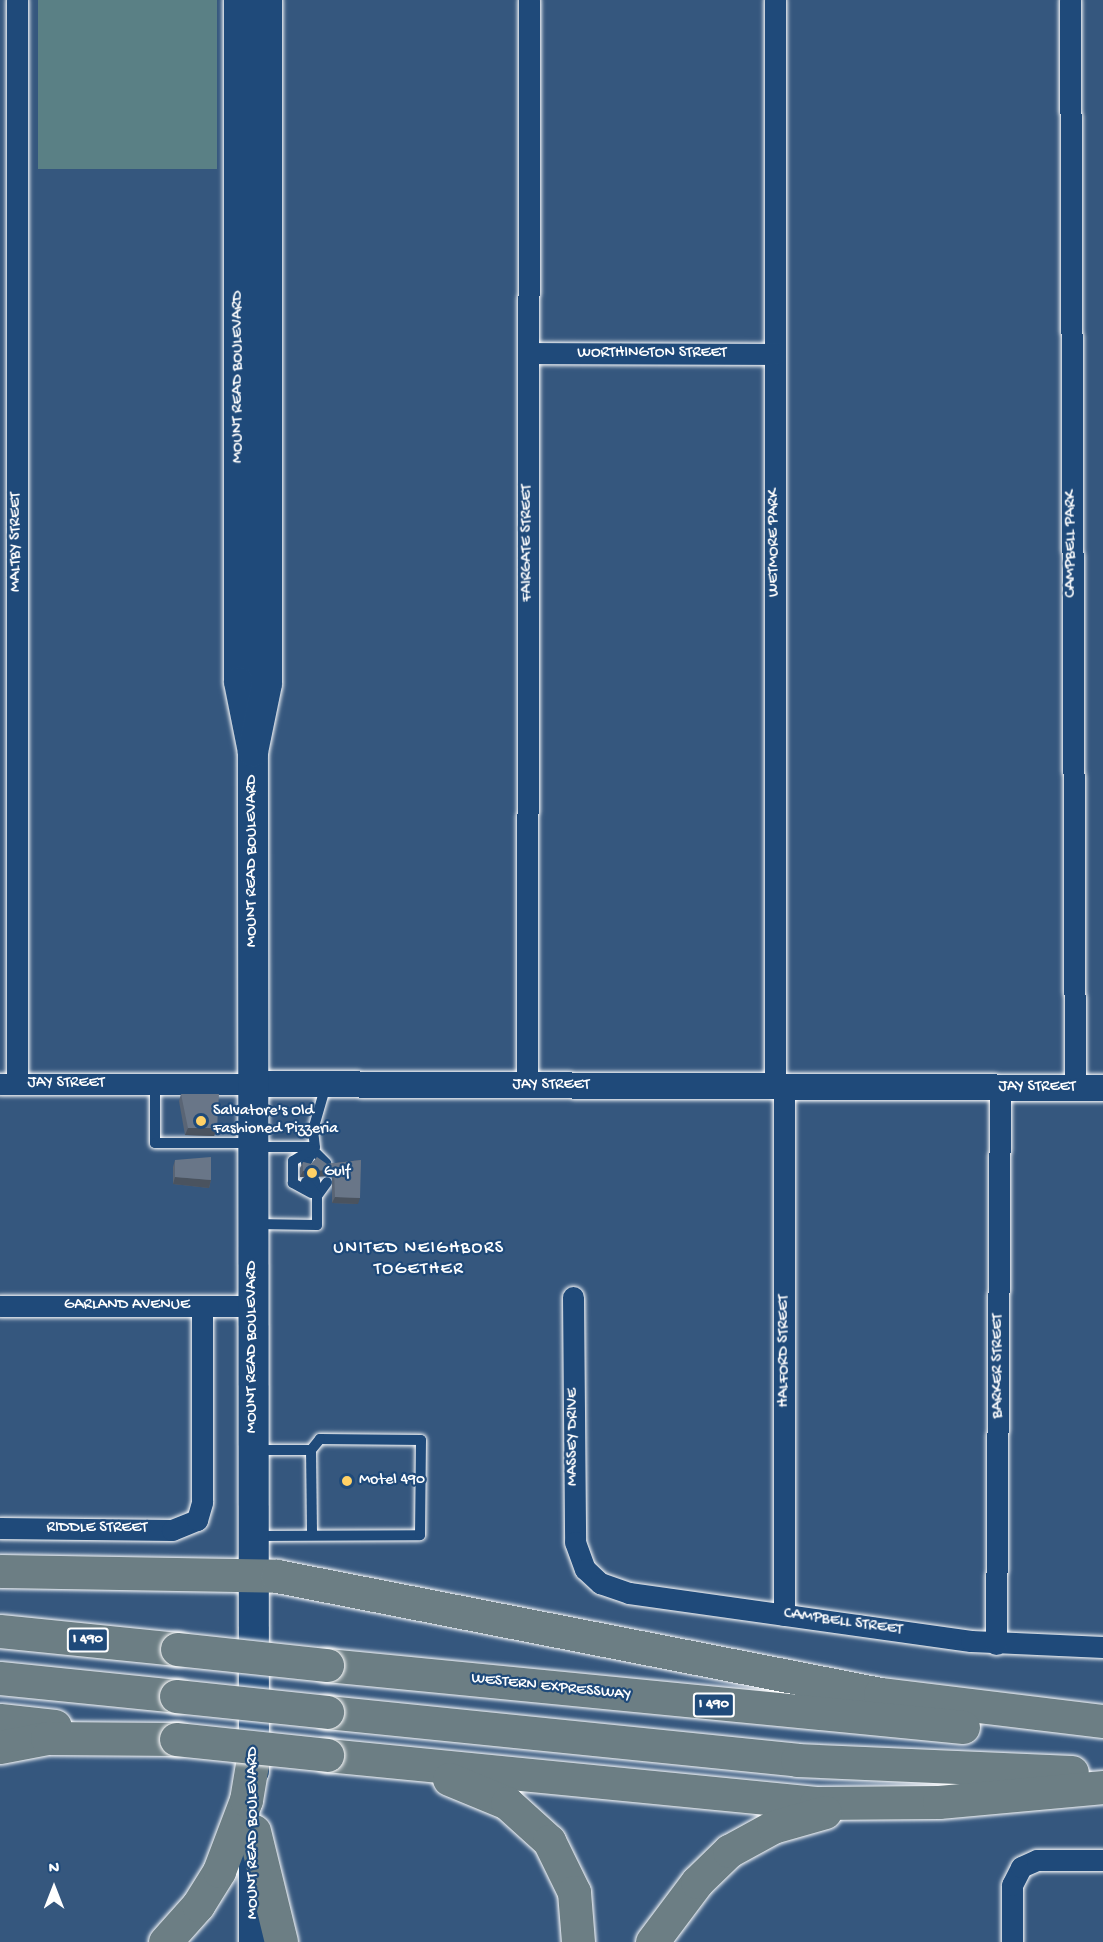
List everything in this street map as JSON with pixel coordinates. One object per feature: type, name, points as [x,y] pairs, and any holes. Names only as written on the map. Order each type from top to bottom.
[{"type":"highway","points":[[0,1571],[254,1574],[880,1694],[1103,1721]]},
{"type":"highway","name":"WESTERN EXPRESSWAY","points":[[0,1631],[854,1719],[1103,1733]]},
{"type":"highway","points":[[0,1677],[797,1760],[1103,1772]]},
{"type":"highway","points":[[0,1720],[759,1799],[883,1804]]},
{"type":"highway","points":[[0,1747],[47,1738],[176,1739]]},
{"type":"highway","points":[[165,1942],[191,1914],[219,1871],[246,1800],[254,1752]]},
{"type":"highway","points":[[327,1755],[451,1779],[514,1809],[549,1841],[566,1870],[576,1900],[578,1942]]},
{"type":"highway","points":[[652,1942],[705,1873],[746,1840],[807,1816],[883,1804],[1103,1787]]},
{"type":"highway","points":[[254,1831],[281,1942]]},
{"type":"main road","name":"MOUNT READ BOULEVARD","points":[[239,0],[239,682],[253,752],[254,1942]]},
{"type":"main road","name":"MOUNT READ BOULEVARD","points":[[253,752],[267,684],[267,0]]},
{"type":"street","name":"MALTBY STREET","points":[[8,1084],[8,169],[17,0]]},
{"type":"street","name":"FAIRGATE STREET","points":[[527,1086],[529,0]]},
{"type":"street","name":"WETMORE PARK","points":[[775,0],[779,1087]]},
{"type":"street","name":"CAMPBELL PARK","points":[[1070,0],[1075,1088]]},
{"type":"street","name":"WORTHINGTON STREET","points":[[528,353],[775,354]]},
{"type":"street","name":"JAY STREET","points":[[8,1084],[1103,1088]]},
{"type":"street","name":"HALFORD STREET","points":[[779,1087],[784,1615]]},
{"type":"street","name":"BARKER STREET","points":[[996,1644],[1000,1088]]},
{"type":"street","name":"MASSEY DRIVE","points":[[573,1297],[575,1532],[589,1574]]},
{"type":"street","name":"GARLAND AVENUE","points":[[0,1306],[253,1306]]},
{"type":"street","name":"RIDDLE STREET","points":[[0,1528],[172,1530],[193,1524],[202,1502],[202,1306]]},
{"type":"street","name":"CAMPBELL STREET","points":[[589,1574],[620,1592],[996,1644],[1103,1647]]},
{"type":"street","points":[[1012,1942],[1017,1871],[1037,1860],[1103,1860]]},
{"type":"lane","points":[[155,1084],[155,1143],[315,1148]]},
{"type":"lane","points":[[310,1163],[315,1148],[313,1130],[326,1085]]},
{"type":"lane","points":[[315,1148],[326,1163]]},
{"type":"lane","points":[[315,1148],[293,1161],[293,1183],[317,1196]]},
{"type":"lane","points":[[253,1224],[317,1225],[316,1182],[317,1196]]},
{"type":"lane","points":[[254,1536],[420,1535],[420,1440],[320,1439],[311,1450],[312,1535]]},
{"type":"lane","points":[[253,1450],[311,1450]]},
{"type":"green space","points":[[38,0],[217,0],[217,169],[38,169]]},
{"type":"building","name":"Salvatore's Old Fashioned Pizzeria","points":[[181,1094],[219,1094],[217,1128],[188,1128]]},
{"type":"building","points":[[211,1157],[211,1180],[175,1177],[175,1160]]},
{"type":"building","points":[[317,1157],[327,1164],[361,1160],[360,1198],[335,1197],[334,1170],[303,1171],[303,1162],[311,1164]]},
{"type":"place","name":"Salvatore's Old Fashioned Pizzeria","points":[[201,1121]]},
{"type":"place","name":"Gulf","points":[[312,1173]]},
{"type":"place","name":"Motel 490","points":[[347,1481]]},
{"type":"district","name":"UNITED NEIGHBORS TOGETHER","points":[[419,1260]]}]
